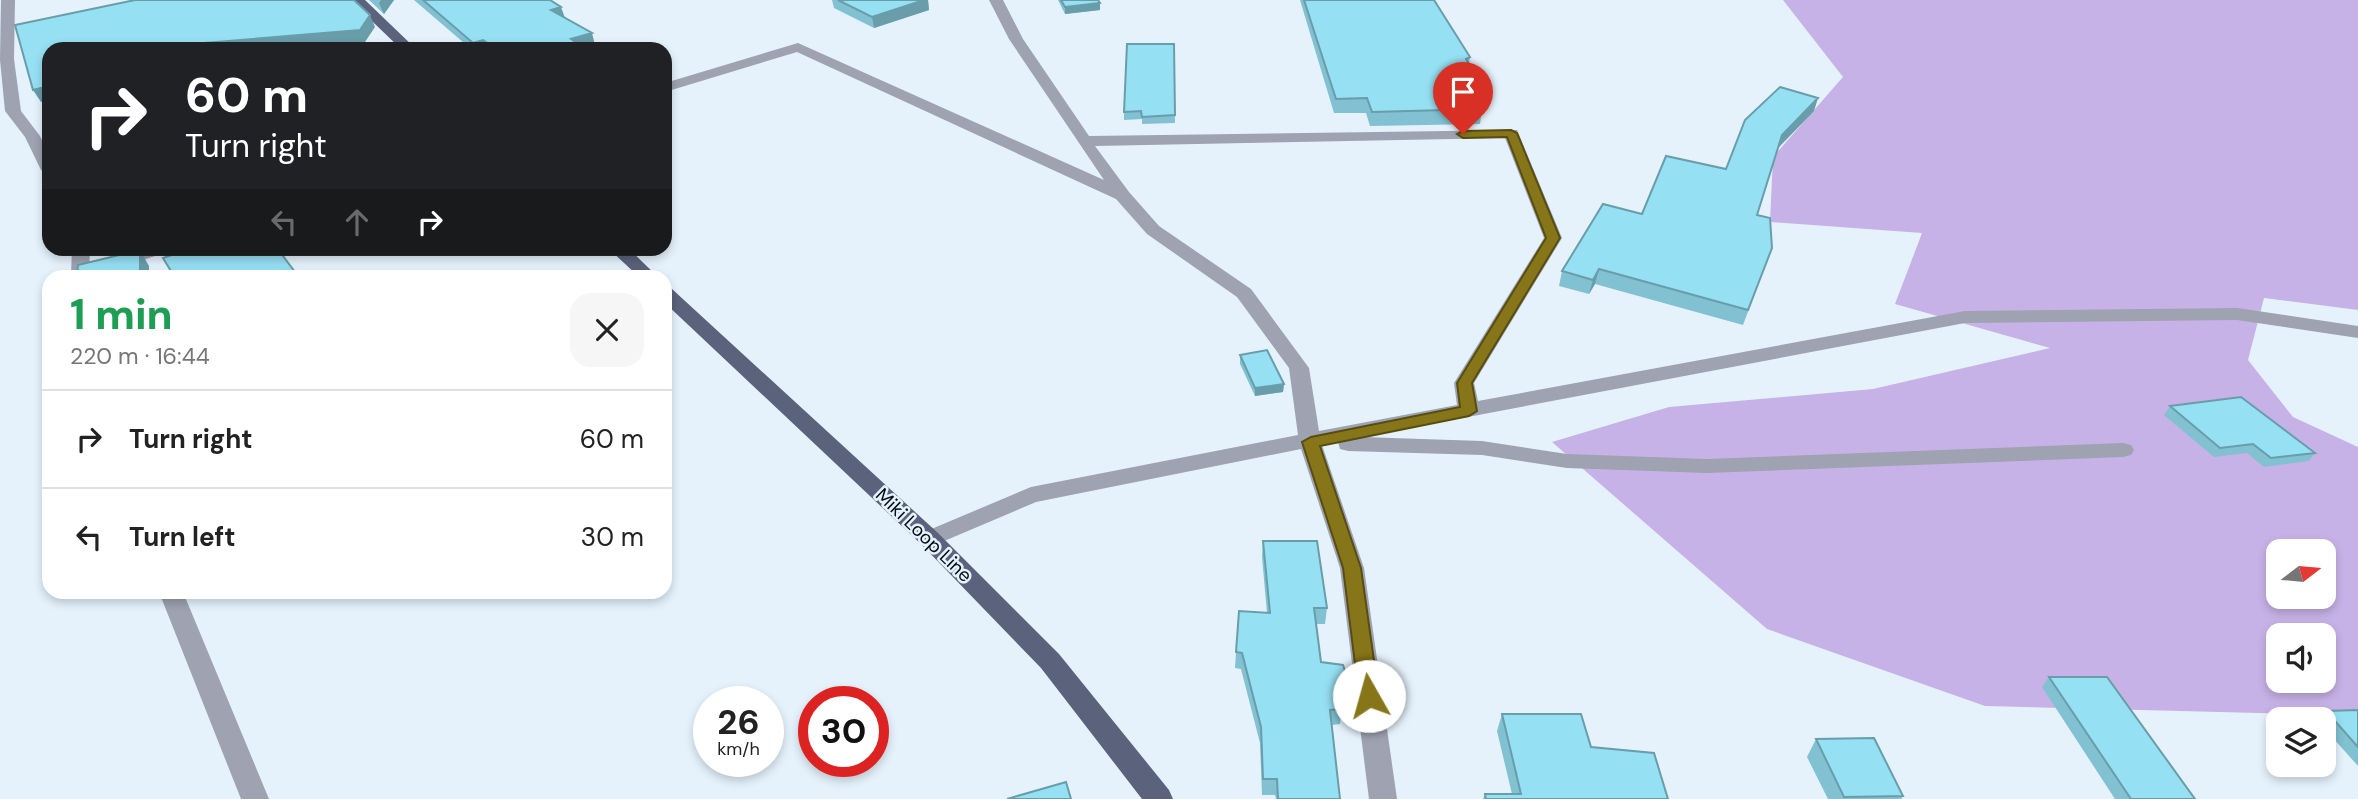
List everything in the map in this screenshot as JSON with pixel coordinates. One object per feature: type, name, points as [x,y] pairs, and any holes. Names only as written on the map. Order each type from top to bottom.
[{"type":"main road","points":[[357,0],[402,42]]},
{"type":"main road","points":[[626,256],[641,270]]},
{"type":"main road","name":"Miki Loop Line","points":[[672,299],[930,538],[1050,661],[1159,799]]},
{"type":"street","points":[[8,0],[7,59],[13,111],[32,136],[42,156]]},
{"type":"street","points":[[996,0],[1016,38],[1124,196],[1153,230],[1244,293],[1299,368],[1311,442],[1352,568],[1383,799]]},
{"type":"street","points":[[672,86],[798,47],[1124,196]]},
{"type":"street","points":[[1084,141],[1511,133],[1553,238],[1464,383],[1469,411]]},
{"type":"street","points":[[98,270],[139,256]]},
{"type":"street","points":[[930,538],[1031,495],[1965,317],[2237,314],[2358,332]]},
{"type":"street","points":[[1311,442],[1482,448],[1567,461],[1707,466],[2123,450]]},
{"type":"street","points":[[174,599],[255,799]]},
{"type":"shaded area","points":[[1783,0],[2358,0],[2358,310],[2264,298],[2248,360],[2293,417],[2358,447],[2358,713],[2336,713],[2336,707],[2266,707],[2266,713],[1985,706],[1767,629],[1552,442],[1669,407],[1873,389],[2050,348],[1895,304],[1922,233],[1770,222],[1773,157],[1843,77]]},
{"type":"building","points":[[135,0],[354,0],[370,15],[360,30],[216,42],[42,42],[42,92],[41,88],[33,90],[15,25]]},
{"type":"building","points":[[423,0],[550,0],[561,7],[551,10],[592,33],[571,39],[575,42],[472,42]]},
{"type":"building","points":[[838,0],[924,0],[872,17]]},
{"type":"building","points":[[1061,0],[1098,0],[1100,3],[1065,7]]},
{"type":"building","points":[[1304,0],[1434,0],[1470,57],[1466,59],[1470,66],[1461,67],[1482,109],[1372,112],[1367,98],[1336,99]]},
{"type":"building","points":[[1127,44],[1174,44],[1175,115],[1142,117],[1141,111],[1124,112]]},
{"type":"building","points":[[1780,87],[1818,98],[1782,135],[1757,215],[1770,218],[1772,248],[1748,310],[1599,269],[1593,280],[1562,271],[1603,204],[1642,214],[1666,156],[1726,169],[1745,120]]},
{"type":"building","points":[[115,256],[140,256],[140,270],[78,270],[78,265]]},
{"type":"building","points":[[283,256],[294,270],[170,270],[163,258]]},
{"type":"building","points":[[1267,350],[1284,384],[1255,388],[1240,355]]},
{"type":"building","points":[[2241,397],[2315,453],[2271,458],[2253,444],[2220,448],[2170,406]]},
{"type":"building","points":[[1263,541],[1317,541],[1327,608],[1314,608],[1321,662],[1343,665],[1352,693],[1338,695],[1342,709],[1330,710],[1340,799],[1278,799],[1277,779],[1263,779],[1261,727],[1242,653],[1236,652],[1239,611],[1270,613]]},
{"type":"building","points":[[2049,677],[2107,677],[2195,799],[2131,799]]},
{"type":"building","points":[[2358,710],[2358,747],[2336,722],[2336,711]]},
{"type":"building","points":[[1502,714],[1581,714],[1591,747],[1654,753],[1668,799],[1486,799],[1485,794],[1521,794]]},
{"type":"building","points":[[1874,738],[1903,796],[1844,797],[1816,739]]},
{"type":"building","points":[[1066,782],[1071,799],[1007,799]]},
{"type":"route","points":[[1369,696],[1352,568],[1311,442],[1469,411],[1464,383],[1553,238],[1511,133],[1463,134]]}]
